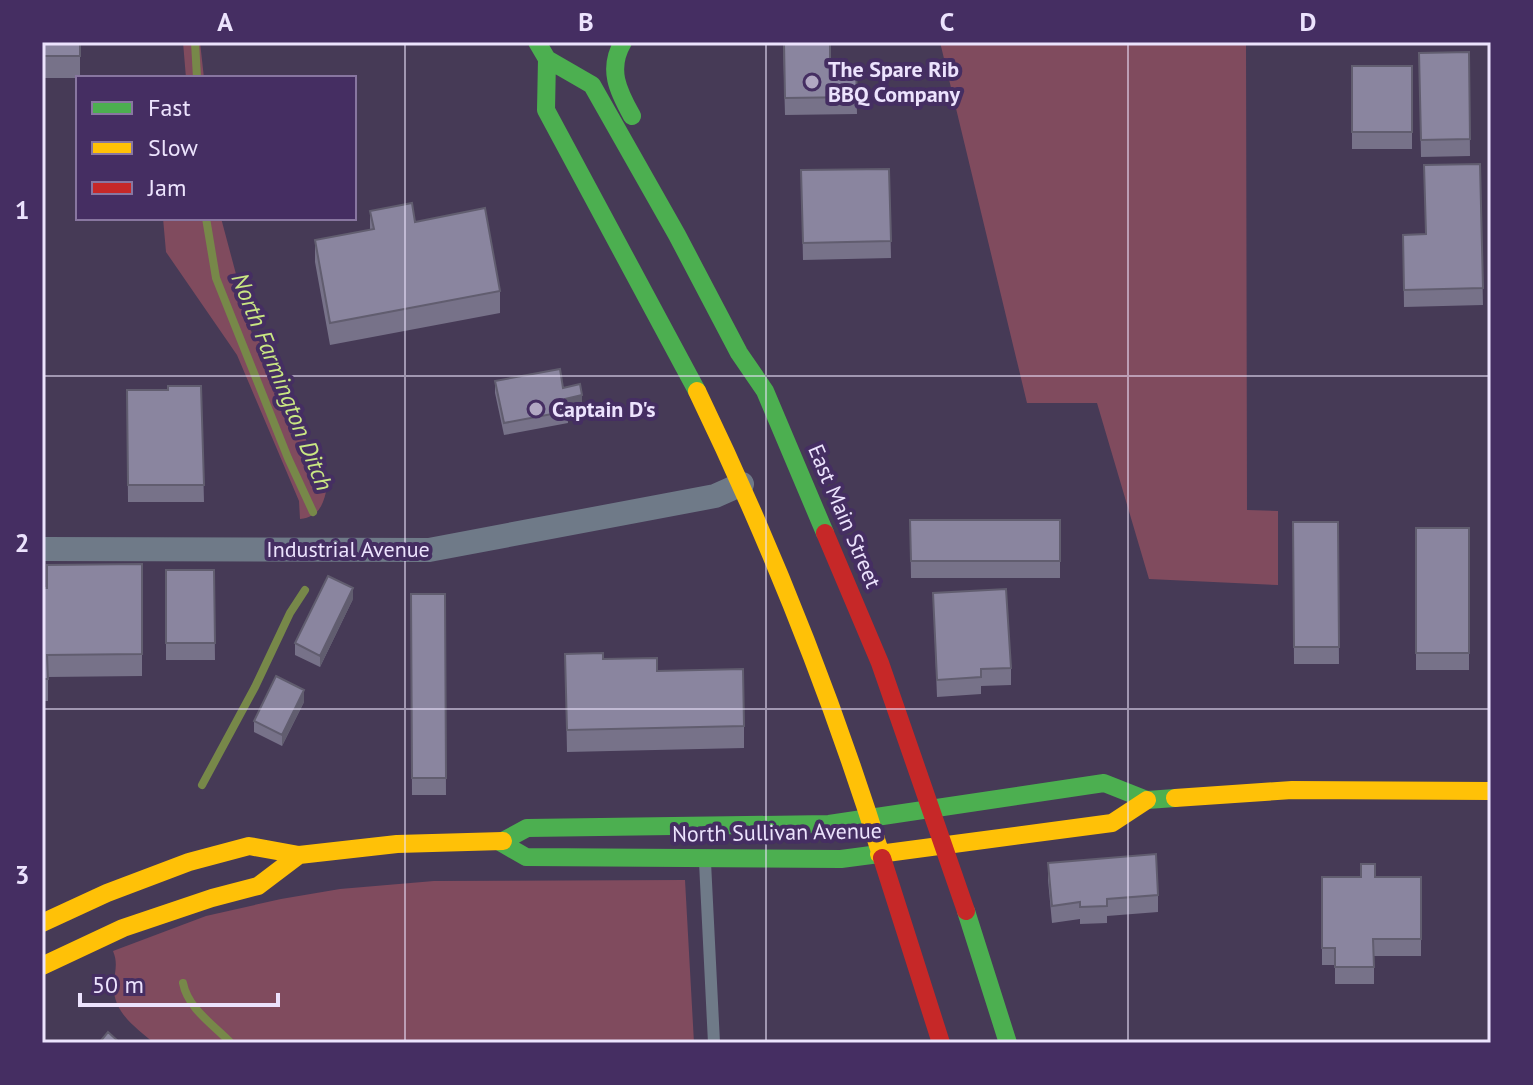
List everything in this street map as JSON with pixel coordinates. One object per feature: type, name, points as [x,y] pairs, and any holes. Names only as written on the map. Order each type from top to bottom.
[{"type":"main road","name":"East Main Street","points":[[537,42],[547,59],[592,85],[739,353],[765,391],[788,460],[880,663],[946,847],[1008,1043]]},
{"type":"main road","points":[[623,42],[615,55],[615,81],[644,138]]},
{"type":"main road","points":[[547,59],[546,110],[748,480],[870,819],[941,1043]]},
{"type":"main road","points":[[753,340],[765,391]]},
{"type":"main road","name":"North Sullivan Avenue","points":[[42,923],[107,893],[189,862],[249,846],[299,855],[397,844],[500,842],[527,828],[829,824],[1104,783],[1147,800],[1292,790],[1491,791]]},
{"type":"main road","name":"North Sullivan Avenue","points":[[500,842],[526,857],[841,859],[1112,823],[1147,800]]},
{"type":"main road","points":[[42,966],[123,928],[258,886],[299,855]]},
{"type":"street","name":"Industrial Avenue","points":[[42,549],[429,550],[715,496],[748,480]]},
{"type":"lane","points":[[704,859],[714,1043]]},
{"type":"shaded area","points":[[183,42],[200,42],[204,76],[186,76]]},
{"type":"shaded area","points":[[940,42],[1246,42],[1247,510],[1278,511],[1278,585],[1149,579],[1097,403],[1027,403]]},
{"type":"shaded area","points":[[163,220],[222,220],[252,334],[275,358],[326,492],[315,514],[300,519],[299,501],[237,355],[166,252]]},
{"type":"shaded area","points":[[685,880],[694,1043],[154,1043],[125,1017],[114,992],[116,963],[113,951],[206,916],[281,899],[340,889],[434,881]]},
{"type":"building","points":[[42,42],[80,42],[80,56],[42,56]]},
{"type":"building","name":"The Spare Rib BBQ Company","points":[[784,42],[830,42],[830,61],[841,61],[841,69],[856,68],[857,97],[785,98]]},
{"type":"building","points":[[1469,52],[1470,139],[1421,140],[1419,53]]},
{"type":"building","points":[[1352,66],[1412,66],[1412,132],[1352,132]]},
{"type":"building","points":[[1480,164],[1483,288],[1404,290],[1403,235],[1426,234],[1424,165]]},
{"type":"building","points":[[889,169],[891,241],[803,243],[801,170]]},
{"type":"building","points":[[412,203],[415,222],[485,208],[500,291],[330,323],[315,240],[374,229],[370,211]]},
{"type":"building","name":"Captain D's","points":[[560,369],[563,388],[580,384],[582,395],[565,399],[568,411],[504,423],[495,381]]},
{"type":"building","points":[[168,386],[201,386],[204,485],[128,485],[127,390],[168,390]]},
{"type":"building","points":[[910,520],[1060,520],[1060,561],[911,561]]},
{"type":"building","points":[[1293,522],[1338,522],[1339,647],[1294,647]]},
{"type":"building","points":[[1416,528],[1469,528],[1469,653],[1416,653]]},
{"type":"building","points":[[142,564],[142,654],[47,655],[48,679],[42,679],[42,588],[47,588],[47,565]]},
{"type":"building","points":[[166,570],[214,570],[215,643],[166,643]]},
{"type":"building","points":[[328,576],[353,588],[320,656],[295,643]]},
{"type":"building","points":[[1006,589],[1011,668],[981,669],[981,677],[937,680],[933,593]]},
{"type":"building","points":[[411,594],[445,594],[446,778],[412,778]]},
{"type":"building","points":[[603,653],[603,659],[657,658],[657,671],[743,669],[744,726],[567,730],[565,654]]},
{"type":"building","points":[[276,676],[304,690],[282,735],[254,721]]},
{"type":"building","points":[[1156,854],[1158,895],[1107,899],[1107,906],[1080,907],[1080,902],[1052,906],[1048,863]]},
{"type":"building","points":[[1361,864],[1375,864],[1375,877],[1421,877],[1421,939],[1373,939],[1374,967],[1335,967],[1335,948],[1322,948],[1322,877],[1361,877]]},
{"type":"building","points":[[108,1032],[120,1043],[99,1043]]},
{"type":"waterway","name":"North Farmington Ditch","points":[[195,42],[197,76]]},
{"type":"waterway","name":"North Farmington Ditch","points":[[206,220],[216,278],[288,458],[313,512]]},
{"type":"waterway","name":"North Farmington Ditch","points":[[202,785],[255,687],[290,613],[305,590]]},
{"type":"waterway","name":"North Farmington Ditch","points":[[183,983],[196,1009],[231,1043]]},
{"type":"traffic: fast","points":[[537,42],[547,59],[592,85],[739,353],[765,391],[825,533]]},
{"type":"traffic: fast","points":[[623,42],[616,61],[616,80],[632,116]]},
{"type":"traffic: fast","points":[[547,59],[546,110],[697,391]]},
{"type":"traffic: fast","points":[[503,841],[527,828],[829,824],[1104,783],[1147,800],[1175,798]]},
{"type":"traffic: fast","points":[[500,842],[526,857],[841,859],[879,854]]},
{"type":"traffic: fast","points":[[966,911],[1008,1043]]},
{"type":"traffic: slow","points":[[697,391],[750,505],[798,621],[882,858]]},
{"type":"traffic: slow","points":[[1175,798],[1292,790],[1491,791]]},
{"type":"traffic: slow","points":[[879,854],[1112,823],[1147,800]]},
{"type":"traffic: slow","points":[[42,923],[107,893],[189,862],[249,846],[299,855],[397,844],[503,841]]},
{"type":"traffic: slow","points":[[42,966],[123,928],[258,886],[299,855]]},
{"type":"traffic: jam","points":[[825,533],[880,663],[966,911]]},
{"type":"traffic: jam","points":[[882,858],[941,1043]]},
{"type":"place","name":"The Spare Rib BBQ Company","points":[[812,82]]},
{"type":"place","name":"Captain D's","points":[[536,409]]}]
